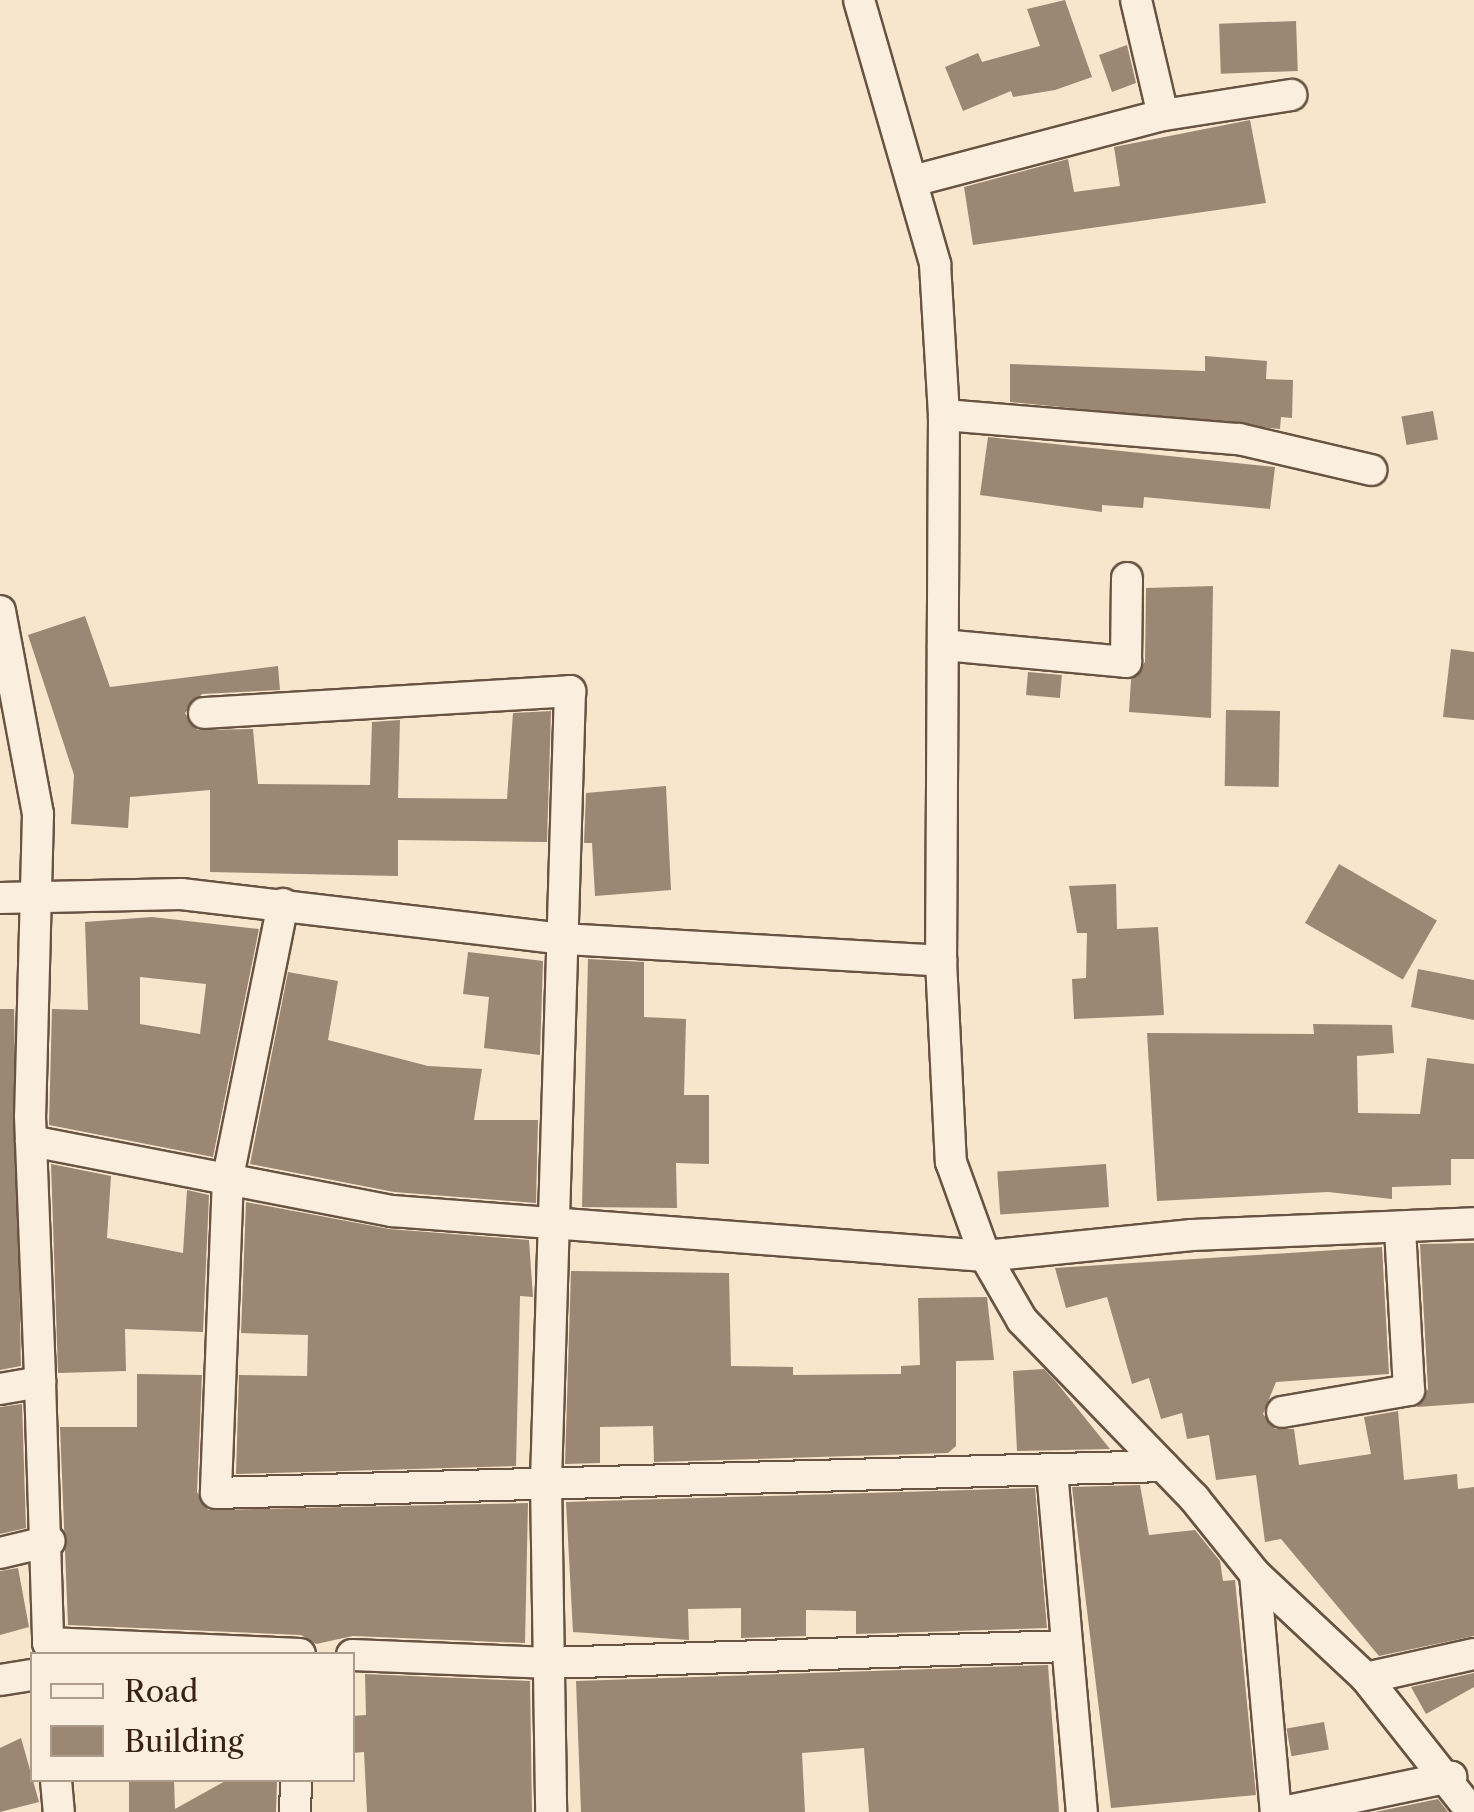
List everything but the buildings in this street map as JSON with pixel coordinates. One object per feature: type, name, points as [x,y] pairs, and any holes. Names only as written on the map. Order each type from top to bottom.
[{"type":"street","points":[[859,0],[935,264],[944,415],[940,961],[951,1162],[985,1256],[1022,1320],[1163,1466],[1255,1574],[1366,1678],[1450,1777],[1472,1812]]},
{"type":"street","points":[[1136,0],[1163,115]]},
{"type":"street","points":[[913,181],[1163,115],[1292,95]]},
{"type":"street","points":[[944,415],[1240,439],[1370,470]]},
{"type":"street","points":[[943,645],[1126,662],[1127,578]]},
{"type":"street","points":[[0,611],[34,764],[41,893],[31,1141],[50,1541],[48,1649],[199,1652]]},
{"type":"street","points":[[204,713],[570,691],[546,1481],[551,1812]]},
{"type":"street","points":[[0,898],[41,893],[284,904],[564,939],[940,961]]},
{"type":"street","points":[[284,904],[228,1177],[216,1493],[1163,1466]]},
{"type":"street","points":[[31,1141],[392,1211],[985,1256],[1192,1235],[1474,1223]]},
{"type":"street","points":[[1282,1412],[1409,1390],[1400,1228]]},
{"type":"street","points":[[0,1388],[40,1380]]},
{"type":"street","points":[[1052,1471],[1082,1812]]},
{"type":"street","points":[[0,1553],[50,1541]]},
{"type":"street","points":[[1255,1574],[1280,1812],[1450,1777]]},
{"type":"street","points":[[355,1655],[550,1662],[1067,1646]]},
{"type":"street","points":[[1366,1678],[1474,1654]]},
{"type":"street","points":[[0,1680],[30,1675]]},
{"type":"street","points":[[56,1782],[59,1812]]},
{"type":"street","points":[[295,1812],[296,1782]]}]
